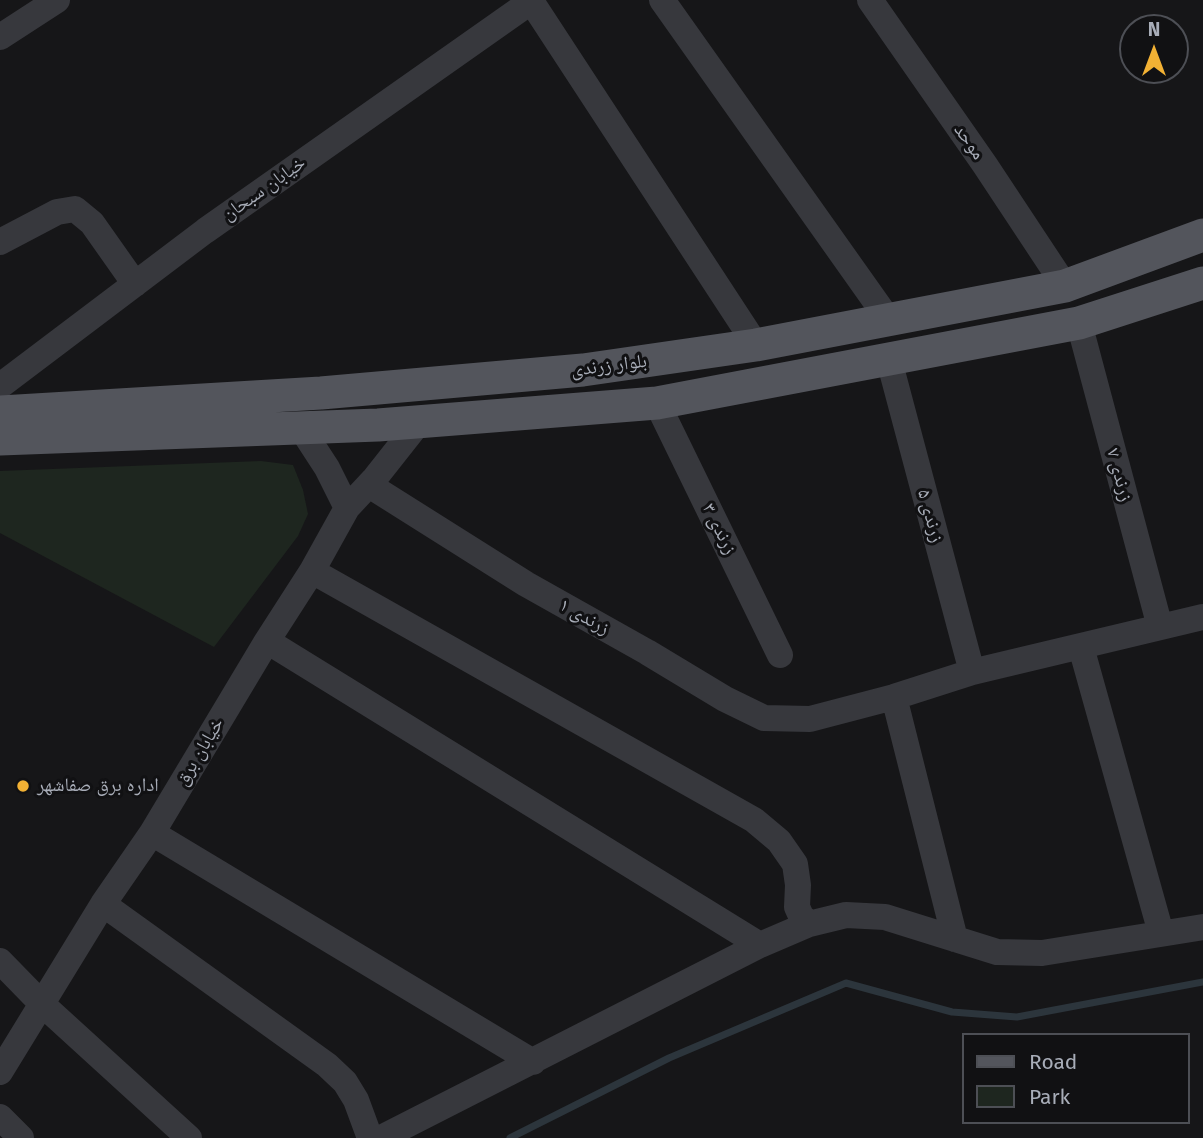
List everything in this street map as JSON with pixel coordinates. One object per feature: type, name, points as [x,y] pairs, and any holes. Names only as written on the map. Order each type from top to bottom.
[{"type":"main road","name":"بلوار زرندی","points":[[0,412],[321,393],[583,370],[757,345],[1065,286],[1203,235]]},
{"type":"main road","name":"بلوار زرندی","points":[[0,439],[301,428],[657,403],[1079,323],[1203,283]]},
{"type":"main road","points":[[976,303],[984,342]]},
{"type":"street","points":[[0,37],[57,0]]},
{"type":"street","points":[[662,0],[888,320]]},
{"type":"street","name":"موحد","points":[[870,0],[1065,286]]},
{"type":"street","points":[[532,1],[757,345]]},
{"type":"street","name":"خیابان سبحان","points":[[0,386],[205,231],[532,1]]},
{"type":"street","points":[[0,242],[57,212],[75,209],[92,223],[135,284]]},
{"type":"street","name":"زرندی ۷","points":[[1079,323],[1160,627]]},
{"type":"street","name":"زرندی ۵","points":[[889,360],[972,672]]},
{"type":"street","name":"زرندی ۳","points":[[657,403],[780,655]]},
{"type":"street","points":[[301,428],[327,468],[347,508],[420,421]]},
{"type":"street","name":"زرندی ۱","points":[[369,485],[526,584],[725,699],[764,718],[810,719],[894,697],[972,672],[1203,617]]},
{"type":"street","name":"خیابان برق","points":[[0,1072],[103,904],[152,833],[347,508]]},
{"type":"street","points":[[312,570],[754,820],[779,841],[795,864],[797,907],[809,924]]},
{"type":"street","points":[[267,640],[760,945]]},
{"type":"street","points":[[1081,647],[1161,933]]},
{"type":"street","points":[[894,697],[956,939]]},
{"type":"street","points":[[152,833],[533,1062]]},
{"type":"street","points":[[103,904],[327,1065],[345,1082],[356,1100],[370,1138]]},
{"type":"street","points":[[381,1138],[760,945],[809,924],[846,915],[885,917],[997,952],[1042,953],[1203,927]]},
{"type":"street","points":[[0,961],[42,1004],[189,1138]]},
{"type":"street","points":[[0,1117],[21,1138]]},
{"type":"green space","points":[[261,461],[293,465],[303,490],[308,514],[298,536],[214,647],[0,533],[0,471]]},
{"type":"waterway","points":[[510,1138],[669,1058],[846,983],[952,1012],[1017,1017],[1203,982]]},
{"type":"place","name":"اداره برق صفاشهر","points":[[23,786]]}]
